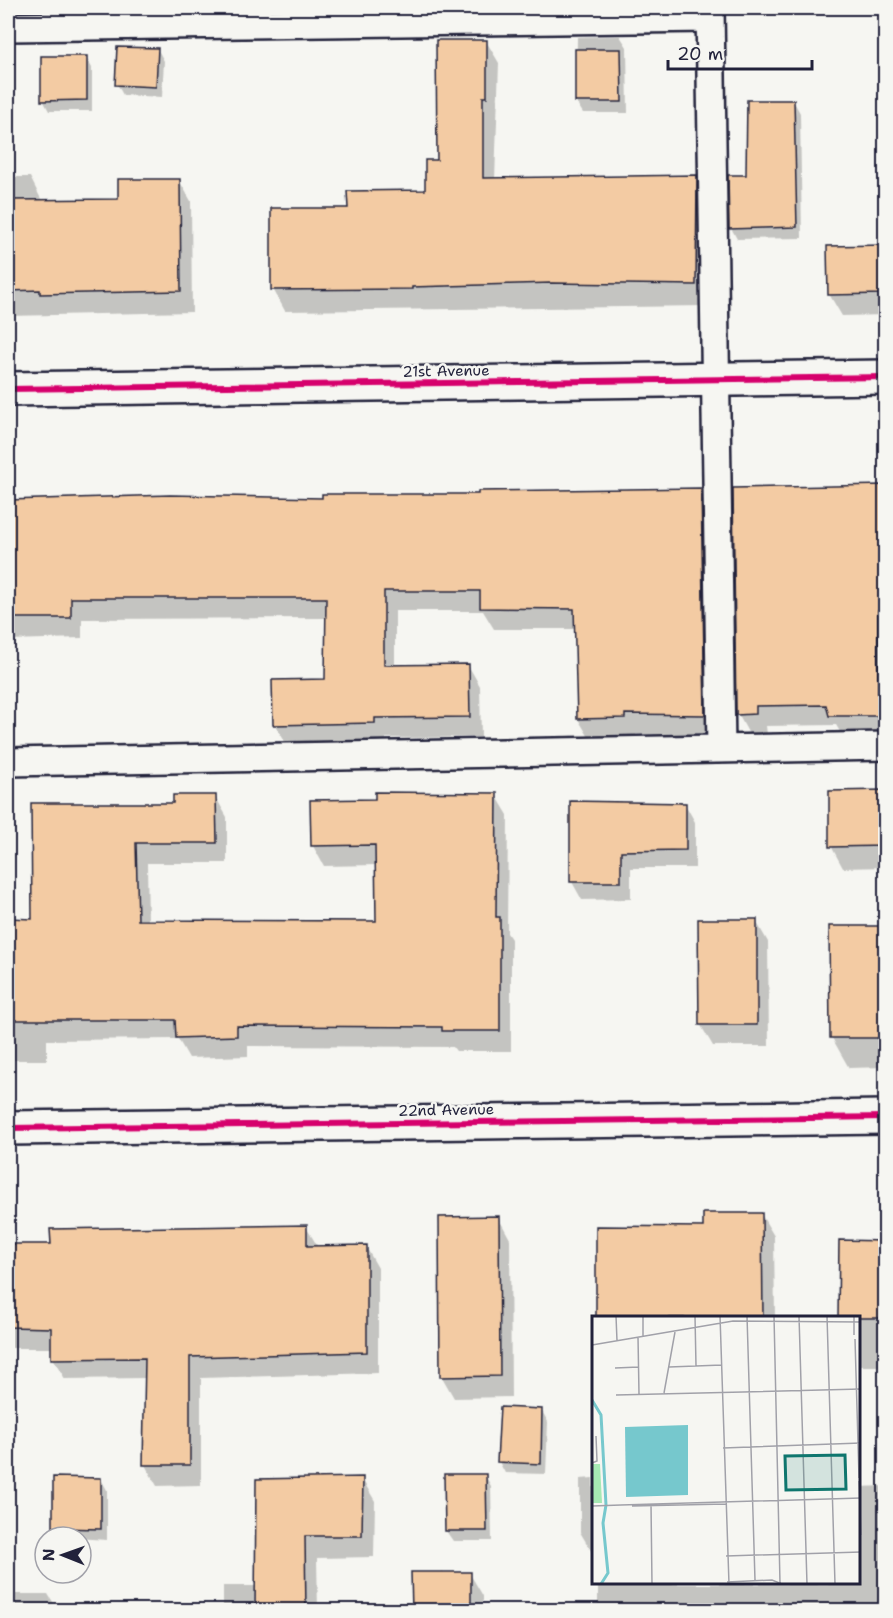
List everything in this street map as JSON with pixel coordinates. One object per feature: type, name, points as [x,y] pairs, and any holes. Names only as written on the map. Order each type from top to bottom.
[{"type":"street","name":"21st Avenue","points":[[8,389],[885,377]]},
{"type":"street","name":"22nd Avenue","points":[[8,1128],[885,1117]]},
{"type":"lane","points":[[8,27],[710,13],[721,748]]},
{"type":"lane","points":[[8,762],[885,746]]},
{"type":"building","points":[[436,40],[487,40],[487,97],[483,97],[483,178],[697,175],[696,285],[551,283],[412,287],[412,289],[271,290],[271,208],[348,208],[347,191],[425,190],[425,160],[437,160]]},
{"type":"building","points":[[117,47],[158,48],[156,87],[115,85]]},
{"type":"building","points":[[575,49],[621,49],[622,102],[575,102]]},
{"type":"building","points":[[41,56],[87,56],[87,100],[41,101]]},
{"type":"building","points":[[747,100],[794,100],[797,227],[729,229],[728,175],[746,175]]},
{"type":"building","points":[[118,179],[180,179],[181,291],[40,294],[40,290],[8,291],[8,200],[118,199]]},
{"type":"building","points":[[885,245],[885,294],[828,295],[827,246]]},
{"type":"building","points":[[885,485],[885,610],[878,610],[878,716],[829,716],[826,705],[756,706],[756,714],[736,715],[733,488]]},
{"type":"building","points":[[701,488],[705,715],[625,714],[625,718],[577,719],[574,609],[480,608],[480,591],[384,591],[384,665],[469,664],[470,717],[375,718],[375,723],[273,725],[272,680],[325,679],[326,598],[71,598],[71,618],[10,618],[9,500],[170,495],[322,498],[322,494],[478,494],[478,491]]},
{"type":"building","points":[[885,790],[885,846],[829,847],[829,791]]},
{"type":"building","points":[[375,792],[497,793],[496,917],[500,917],[500,1031],[442,1031],[442,1027],[237,1026],[237,1036],[176,1038],[175,1020],[8,1020],[8,918],[32,919],[31,803],[173,803],[173,795],[216,795],[217,843],[136,843],[138,920],[376,921],[375,845],[311,846],[310,800],[375,799]]},
{"type":"building","points":[[570,801],[686,803],[686,850],[621,851],[621,882],[570,882]]},
{"type":"building","points":[[698,919],[757,919],[757,1025],[699,1025]]},
{"type":"building","points":[[829,926],[885,926],[885,1038],[830,1038]]},
{"type":"building","points":[[703,1213],[762,1213],[763,1316],[596,1316],[596,1226],[703,1227]]},
{"type":"building","points":[[499,1216],[500,1376],[440,1377],[439,1217]]},
{"type":"building","points":[[307,1225],[307,1246],[367,1245],[367,1352],[190,1357],[190,1465],[143,1465],[145,1358],[51,1359],[51,1328],[8,1327],[8,1244],[51,1244],[50,1229]]},
{"type":"building","points":[[839,1240],[885,1241],[885,1318],[838,1316]]},
{"type":"building","points":[[500,1407],[542,1409],[541,1464],[497,1462]]},
{"type":"building","points":[[444,1474],[486,1474],[487,1531],[445,1531]]},
{"type":"building","points":[[53,1477],[101,1478],[101,1529],[93,1529],[93,1525],[53,1525]]},
{"type":"building","points":[[363,1477],[362,1536],[305,1536],[306,1611],[255,1611],[256,1479]]},
{"type":"building","points":[[411,1572],[471,1572],[471,1611],[412,1611]]},
{"type":"cycle path","points":[[8,389],[886,377]]},
{"type":"cycle path","points":[[8,1128],[886,1117]]}]
